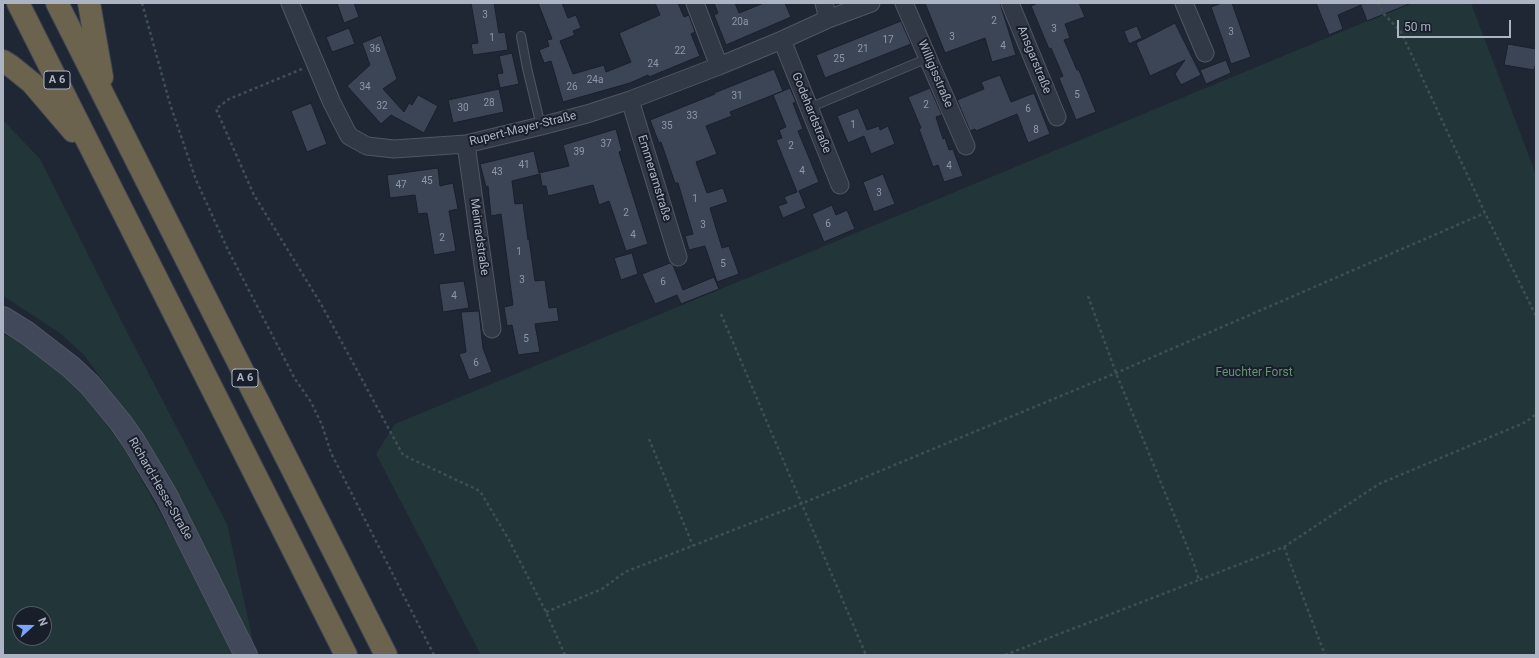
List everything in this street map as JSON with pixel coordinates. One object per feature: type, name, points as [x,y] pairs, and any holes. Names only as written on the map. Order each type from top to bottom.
[{"type":"highway","name":"A 6","points":[[18,3],[346,655]]},
{"type":"highway","name":"A 6","points":[[57,3],[386,655]]},
{"type":"highway","points":[[89,3],[106,100]]},
{"type":"highway","points":[[3,61],[32,83],[95,158]]},
{"type":"street","name":"Rupert-Mayer-Straße","points":[[290,3],[332,103],[350,136],[367,146],[394,149],[466,144],[541,126],[630,100],[782,40],[826,11],[871,3]]},
{"type":"street","points":[[695,3],[719,66]]},
{"type":"street","name":"Willigisstraße","points":[[904,3],[966,146]]},
{"type":"street","name":"Ansgarstraße","points":[[1010,3],[1057,117]]},
{"type":"street","points":[[1184,3],[1205,53]]},
{"type":"street","name":"Godehardstraße","points":[[782,40],[840,185]]},
{"type":"street","name":"Emmeramstraße","points":[[630,100],[678,256]]},
{"type":"street","name":"Meinradstraße","points":[[466,144],[492,329]]},
{"type":"street","name":"Richard-Hesse-Straße","points":[[3,318],[27,333],[71,367],[90,385],[121,423],[167,496],[246,655]]},
{"type":"lane","points":[[521,36],[541,126]]},
{"type":"lane","points":[[809,108],[928,58]]},
{"type":"path","points":[[142,3],[170,104],[199,187],[228,250],[284,359],[295,379],[311,402],[322,424],[331,453],[434,655]]},
{"type":"path","points":[[1378,3],[1383,13],[1402,32],[1485,213],[1536,316]]},
{"type":"path","points":[[315,64],[229,99],[216,109],[254,195],[321,304],[403,455],[480,491],[510,540],[546,612],[565,655]]},
{"type":"path","points":[[546,612],[602,589],[625,572],[803,503],[1116,373],[1485,213]]},
{"type":"path","points":[[1088,296],[1116,373],[1193,561],[1199,580]]},
{"type":"path","points":[[721,314],[803,503],[866,655]]},
{"type":"path","points":[[1005,655],[1284,547],[1379,484],[1526,422],[1536,414]]},
{"type":"path","points":[[649,439],[693,546]]},
{"type":"path","points":[[1284,547],[1325,655]]},
{"type":"green space","name":"Feuchter Forst","points":[[1411,3],[1471,3],[1536,175],[1536,655],[481,655],[376,454],[395,424]]},
{"type":"green space","points":[[3,120],[40,159],[127,332],[227,524],[254,646],[146,440],[84,355],[60,333],[3,296]]},
{"type":"green space","points":[[3,334],[27,345],[68,375],[122,445],[181,550],[233,655],[3,655]]},
{"type":"building","points":[[337,3],[354,3],[359,17],[344,23]]},
{"type":"building","points":[[471,3],[494,3],[499,33],[505,32],[508,50],[473,55],[471,44],[478,43]]},
{"type":"building","points":[[538,3],[562,3],[568,18],[576,15],[581,28],[573,31],[575,35],[560,41],[573,74],[604,65],[606,72],[631,62],[619,33],[660,15],[655,3],[678,3],[684,17],[689,15],[695,32],[691,34],[700,56],[649,77],[648,75],[630,83],[563,102],[551,61],[544,63],[539,50],[549,46],[547,40],[552,39]]},
{"type":"building","points":[[714,3],[735,3],[739,13],[764,3],[785,3],[791,17],[726,45],[714,15],[718,13]]},
{"type":"building","points":[[925,3],[1000,3],[1016,55],[992,62],[985,38],[945,53]]},
{"type":"building","points":[[1038,3],[1079,3],[1085,17],[1065,24],[1070,38],[1064,40],[1077,70],[1079,70],[1096,112],[1076,120],[1059,78],[1063,76],[1051,48],[1049,49],[1031,6]]},
{"type":"building","points":[[1222,3],[1232,3],[1251,57],[1231,64],[1211,7]]},
{"type":"building","points":[[1316,3],[1409,4],[1367,21],[1361,5],[1338,15],[1343,29],[1329,35]]},
{"type":"building","points":[[901,21],[911,44],[825,78],[816,55]]},
{"type":"building","points":[[1175,23],[1201,75],[1181,85],[1175,74],[1185,60],[1150,76],[1136,43]]},
{"type":"building","points":[[1137,26],[1142,38],[1129,44],[1124,31]]},
{"type":"building","points":[[349,28],[355,44],[332,52],[326,37]]},
{"type":"building","points":[[381,35],[397,79],[383,89],[404,112],[409,103],[412,105],[418,95],[438,106],[424,133],[391,115],[381,124],[347,86],[370,65],[362,43]]},
{"type":"building","points":[[1508,44],[1536,49],[1536,63],[1534,70],[1504,65]]},
{"type":"building","points":[[512,53],[519,84],[500,88],[497,74],[503,73],[499,56]]},
{"type":"building","points":[[1226,60],[1231,73],[1206,84],[1200,70]]},
{"type":"building","points":[[774,69],[783,91],[730,112],[732,116],[706,126],[717,154],[696,162],[707,193],[723,188],[728,202],[710,208],[722,248],[729,246],[739,274],[717,282],[705,246],[689,250],[685,236],[693,234],[678,183],[675,183],[661,142],[659,143],[650,120]]},
{"type":"building","points":[[1000,75],[1011,102],[1034,93],[1050,134],[1028,143],[1017,114],[976,131],[975,129],[970,131],[957,100],[984,89],[981,82]]},
{"type":"building","points":[[790,88],[796,102],[793,103],[803,129],[798,131],[819,182],[799,191],[806,208],[783,218],[778,206],[787,203],[784,197],[797,192],[776,140],[782,138],[779,130],[786,127],[773,95]]},
{"type":"building","points":[[930,88],[942,115],[936,117],[943,139],[945,138],[949,150],[953,149],[963,176],[944,182],[938,165],[933,167],[919,129],[921,128],[908,97]]},
{"type":"building","points":[[499,89],[504,112],[453,123],[448,100]]},
{"type":"building","points":[[311,103],[327,144],[307,152],[291,111]]},
{"type":"building","points":[[858,108],[867,130],[879,126],[880,130],[888,126],[895,144],[871,154],[864,136],[848,143],[837,116]]},
{"type":"building","points":[[616,129],[622,151],[619,152],[648,244],[626,251],[609,201],[599,205],[593,185],[548,196],[546,186],[542,186],[540,174],[512,181],[515,204],[523,203],[535,281],[545,280],[549,308],[557,307],[559,321],[535,324],[540,352],[518,355],[512,325],[507,326],[504,307],[513,305],[501,214],[491,216],[488,186],[486,187],[480,164],[534,151],[539,173],[569,166],[563,145]]},
{"type":"building","points":[[438,168],[440,186],[453,183],[458,209],[449,211],[456,251],[434,255],[427,213],[418,214],[415,195],[390,198],[387,175]]},
{"type":"building","points":[[883,174],[895,204],[874,212],[863,182]]},
{"type":"building","points":[[832,205],[836,215],[847,210],[855,229],[824,242],[812,214]]},
{"type":"building","points":[[632,253],[638,274],[621,280],[614,258]]},
{"type":"building","points":[[670,263],[673,265],[683,290],[714,277],[719,289],[681,304],[677,295],[655,304],[642,274]]},
{"type":"building","points":[[464,281],[469,308],[443,312],[439,284]]},
{"type":"building","points":[[479,311],[483,348],[492,372],[469,380],[459,354],[466,352],[461,312]]}]
